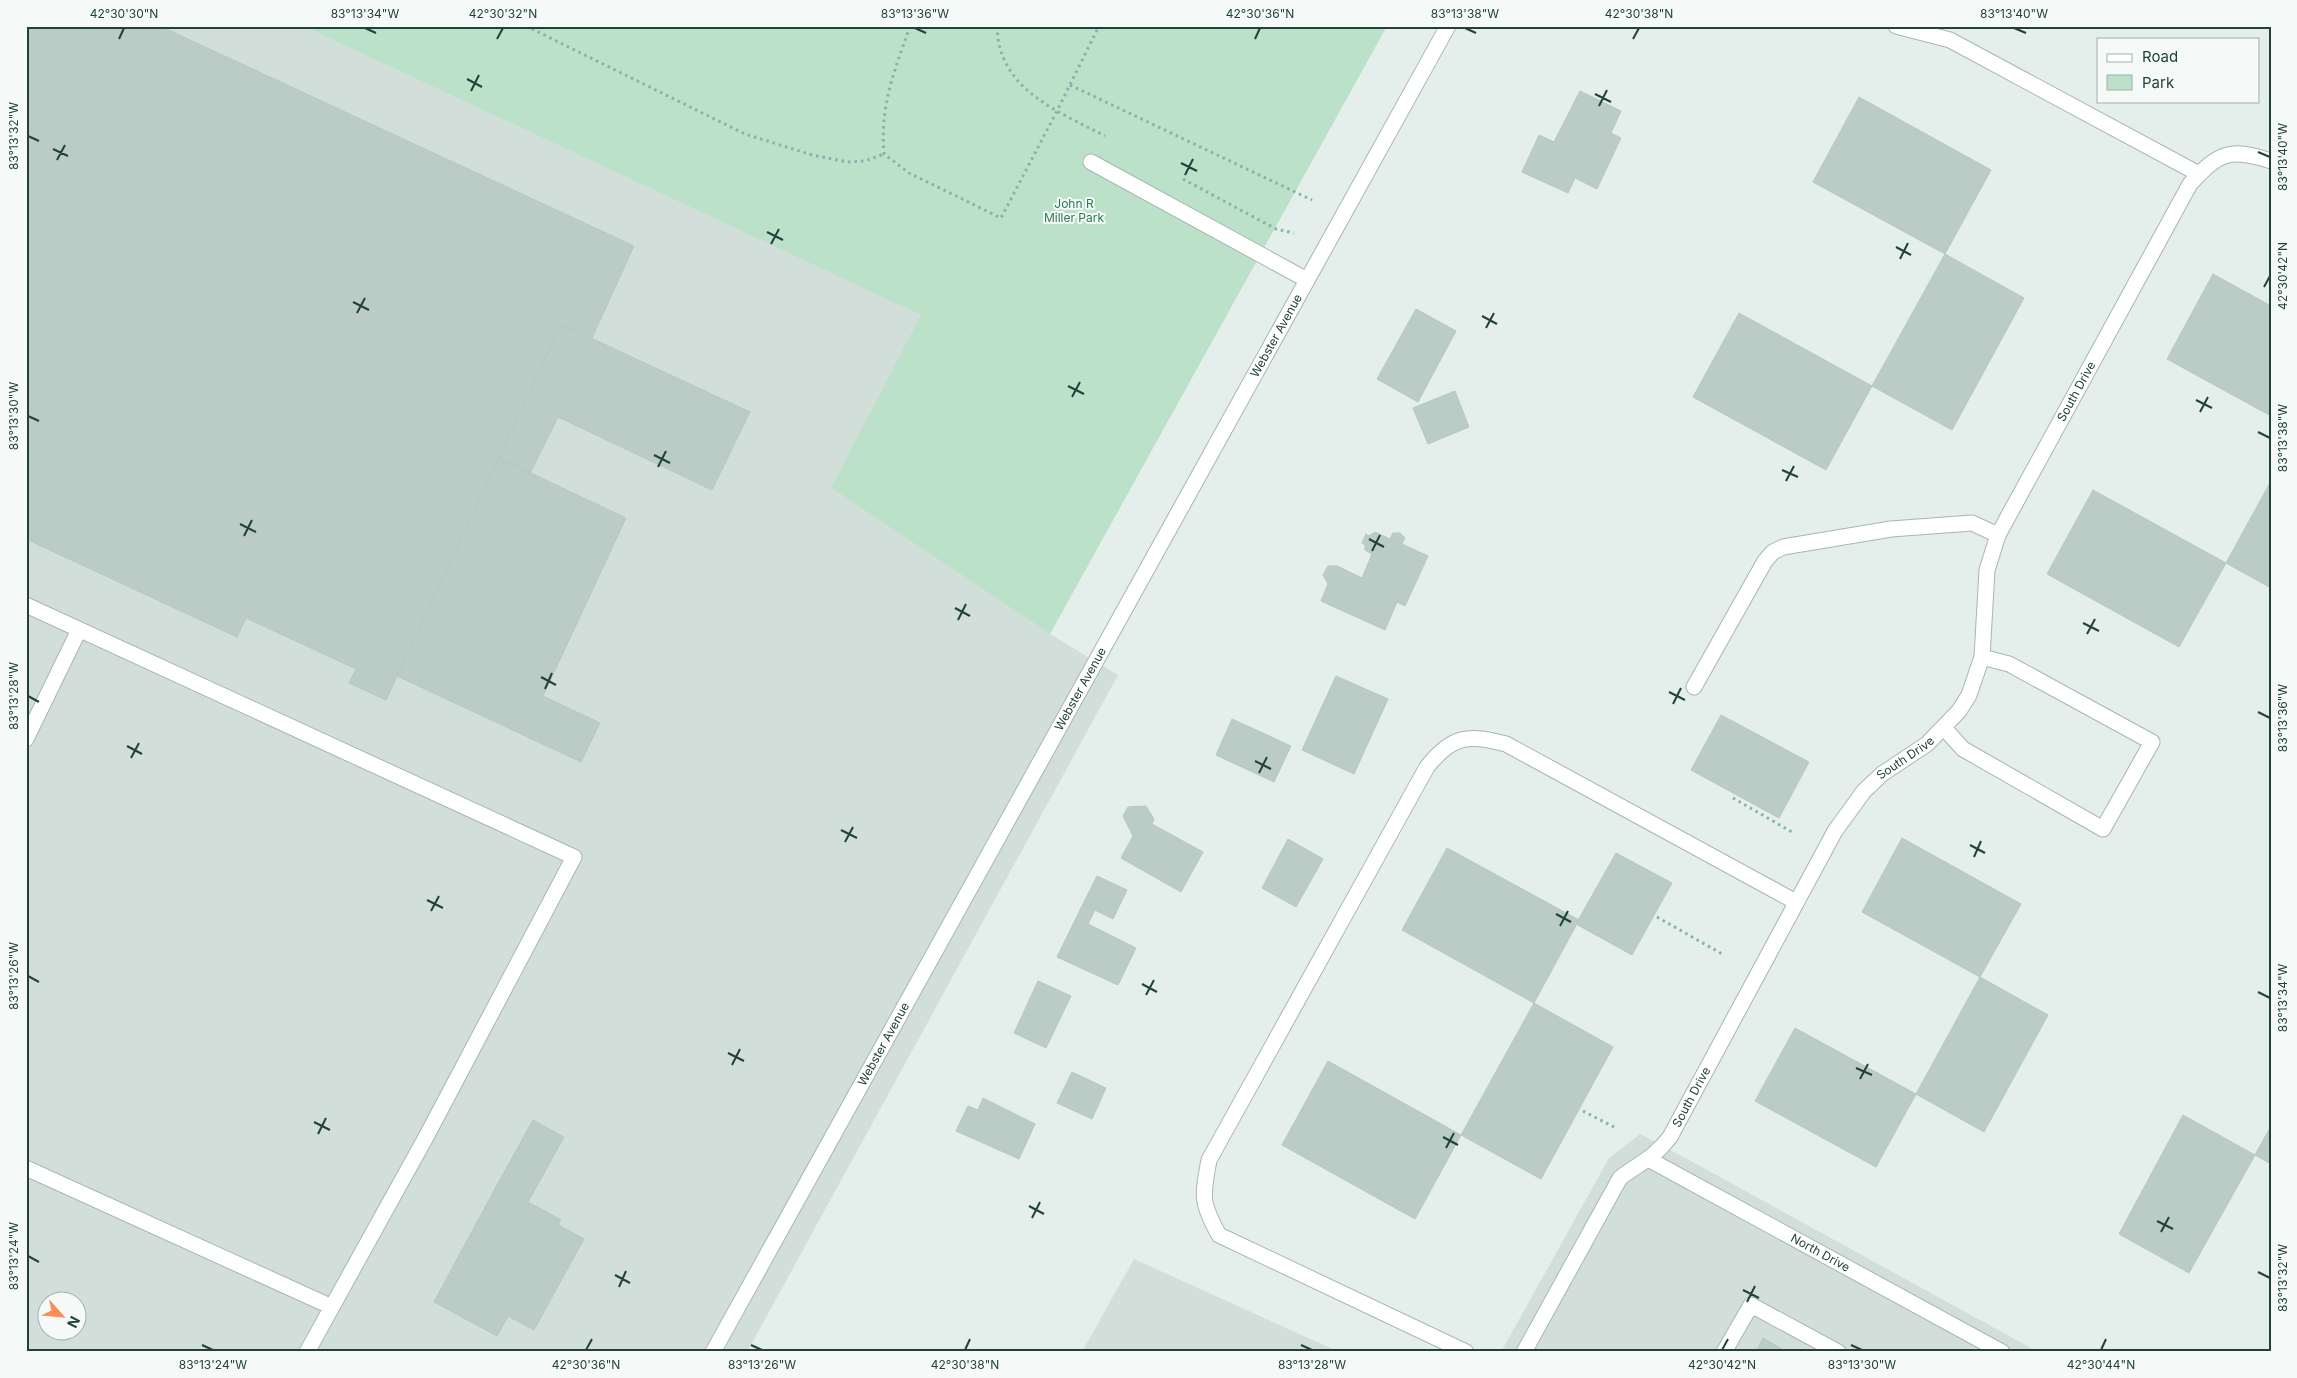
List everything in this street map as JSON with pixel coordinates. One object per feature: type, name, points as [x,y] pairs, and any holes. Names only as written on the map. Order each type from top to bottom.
[{"type":"street","name":"Webster Avenue","points":[[713,1352],[1448,26]]},
{"type":"street","points":[[1896,26],[1950,40],[2199,174]]},
{"type":"street","name":"South Drive","points":[[1524,1352],[1620,1178],[1634,1167],[1650,1160],[1670,1136],[1796,902],[1851,807],[1882,774],[1927,744],[1944,728],[1969,695],[1982,657],[1987,570],[1998,535],[2190,184],[2199,174],[2222,156],[2237,152],[2271,160]]},
{"type":"street","points":[[1091,162],[1307,280]]},
{"type":"street","points":[[1694,687],[1765,561],[1773,552],[1783,547],[1900,528],[1972,523],[1998,535]]},
{"type":"street","points":[[26,605],[574,857],[426,1137],[308,1352]]},
{"type":"street","points":[[26,739],[79,630]]},
{"type":"street","points":[[1944,728],[1963,749],[2103,829],[2152,742],[2009,664],[1982,657]]},
{"type":"street","points":[[1466,1352],[1219,1235],[1206,1212],[1203,1190],[1208,1160],[1427,767],[1439,752],[1454,742],[1468,737],[1506,744],[1796,902]]},
{"type":"street","name":"North Drive","points":[[1650,1160],[1994,1350]]},
{"type":"street","points":[[26,1168],[332,1307]]},
{"type":"street","points":[[1724,1352],[1751,1305],[1838,1352]]},
{"type":"path","points":[[526,26],[745,134],[812,155],[848,162],[865,161],[884,154]]},
{"type":"path","points":[[910,26],[885,104],[882,129],[884,154],[908,173],[1001,218],[1058,111],[1099,26]]},
{"type":"path","points":[[996,26],[1002,59],[1019,84],[1034,97],[1110,139]]},
{"type":"path","points":[[1070,85],[1312,200]]},
{"type":"path","points":[[1180,177],[1276,229],[1294,233]]},
{"type":"path","points":[[1732,798],[1792,832]]},
{"type":"path","points":[[1657,918],[1724,955]]},
{"type":"path","points":[[1583,1111],[1614,1127]]},
{"type":"shaded area","points":[[26,26],[303,26],[922,315],[831,488],[1050,634],[1118,675],[747,1352],[26,1352]]},
{"type":"shaded area","points":[[1640,1134],[2038,1352],[1501,1352],[1609,1158]]},
{"type":"shaded area","points":[[1134,1259],[1339,1352],[1082,1352]]},
{"type":"green space","name":"John R Miller Park","points":[[303,26],[1387,26],[1050,634],[831,488],[921,315]]},
{"type":"building","points":[[26,26],[160,26],[634,246],[592,338],[561,324],[386,700],[349,683],[356,669],[246,618],[237,637],[26,539]]},
{"type":"building","points":[[1580,91],[1621,111],[1611,133],[1621,138],[1597,189],[1575,178],[1568,193],[1522,172],[1539,135],[1554,142]]},
{"type":"building","points":[[1859,97],[1991,170],[1945,254],[1813,182]]},
{"type":"building","points":[[1945,254],[2024,298],[1952,430],[1872,386]]},
{"type":"building","points":[[2213,274],[2271,306],[2271,416],[2167,359]]},
{"type":"building","points":[[1416,309],[1456,331],[1418,402],[1377,379]]},
{"type":"building","points":[[1739,313],[1872,386],[1826,470],[1693,397]]},
{"type":"building","points":[[561,324],[750,412],[712,490],[558,417],[530,473],[499,458]]},
{"type":"building","points":[[1455,391],[1469,427],[1428,444],[1413,408]]},
{"type":"building","points":[[499,458],[626,518],[543,696],[600,723],[581,762],[397,676]]},
{"type":"building","points":[[2271,481],[2271,588],[2226,563]]},
{"type":"building","points":[[2093,490],[2226,563],[2179,647],[2047,574]]},
{"type":"building","points":[[1375,532],[1390,539],[1393,533],[1400,533],[1405,538],[1402,544],[1428,556],[1405,606],[1397,602],[1385,630],[1321,601],[1328,584],[1323,575],[1328,566],[1337,566],[1362,578],[1372,554],[1365,550],[1365,545],[1362,543],[1366,534],[1369,536]]},
{"type":"building","points":[[1336,676],[1388,699],[1354,774],[1302,750]]},
{"type":"building","points":[[1721,715],[1809,762],[1779,818],[1691,770]]},
{"type":"building","points":[[1232,719],[1291,746],[1274,782],[1216,755]]},
{"type":"building","points":[[1146,806],[1154,819],[1152,824],[1203,852],[1181,892],[1121,858],[1133,836],[1123,816],[1128,807]]},
{"type":"building","points":[[1902,838],[2021,904],[1980,977],[1862,912]]},
{"type":"building","points":[[1288,839],[1323,859],[1296,907],[1262,888]]},
{"type":"building","points":[[1447,848],[1579,920],[1534,1003],[1402,930]]},
{"type":"building","points":[[1616,853],[1672,883],[1632,955],[1576,924]]},
{"type":"building","points":[[1097,876],[1127,890],[1113,919],[1083,904]]},
{"type":"building","points":[[1083,904],[1095,910],[1088,924],[1136,948],[1118,985],[1057,957]]},
{"type":"building","points":[[1980,977],[2048,1015],[1984,1132],[1916,1094]]},
{"type":"building","points":[[1038,981],[1071,996],[1046,1048],[1014,1033]]},
{"type":"building","points":[[1534,1003],[1613,1047],[1541,1179],[1461,1135]]},
{"type":"building","points":[[1795,1028],[1916,1094],[1876,1167],[1755,1101]]},
{"type":"building","points":[[1328,1061],[1461,1135],[1415,1219],[1282,1145]]},
{"type":"building","points":[[1072,1072],[1106,1088],[1092,1119],[1057,1103]]},
{"type":"building","points":[[983,1098],[1035,1124],[1019,1159],[956,1131],[968,1106],[978,1110]]},
{"type":"building","points":[[2183,1115],[2255,1155],[2189,1273],[2119,1234]]},
{"type":"building","points":[[533,1120],[564,1137],[528,1202],[497,1185]]},
{"type":"building","points":[[2271,1126],[2271,1164],[2255,1155]]},
{"type":"building","points":[[497,1185],[561,1220],[558,1225],[584,1239],[534,1330],[508,1316],[497,1336],[434,1302]]},
{"type":"building","points":[[1763,1338],[1787,1352],[1756,1352]]}]
